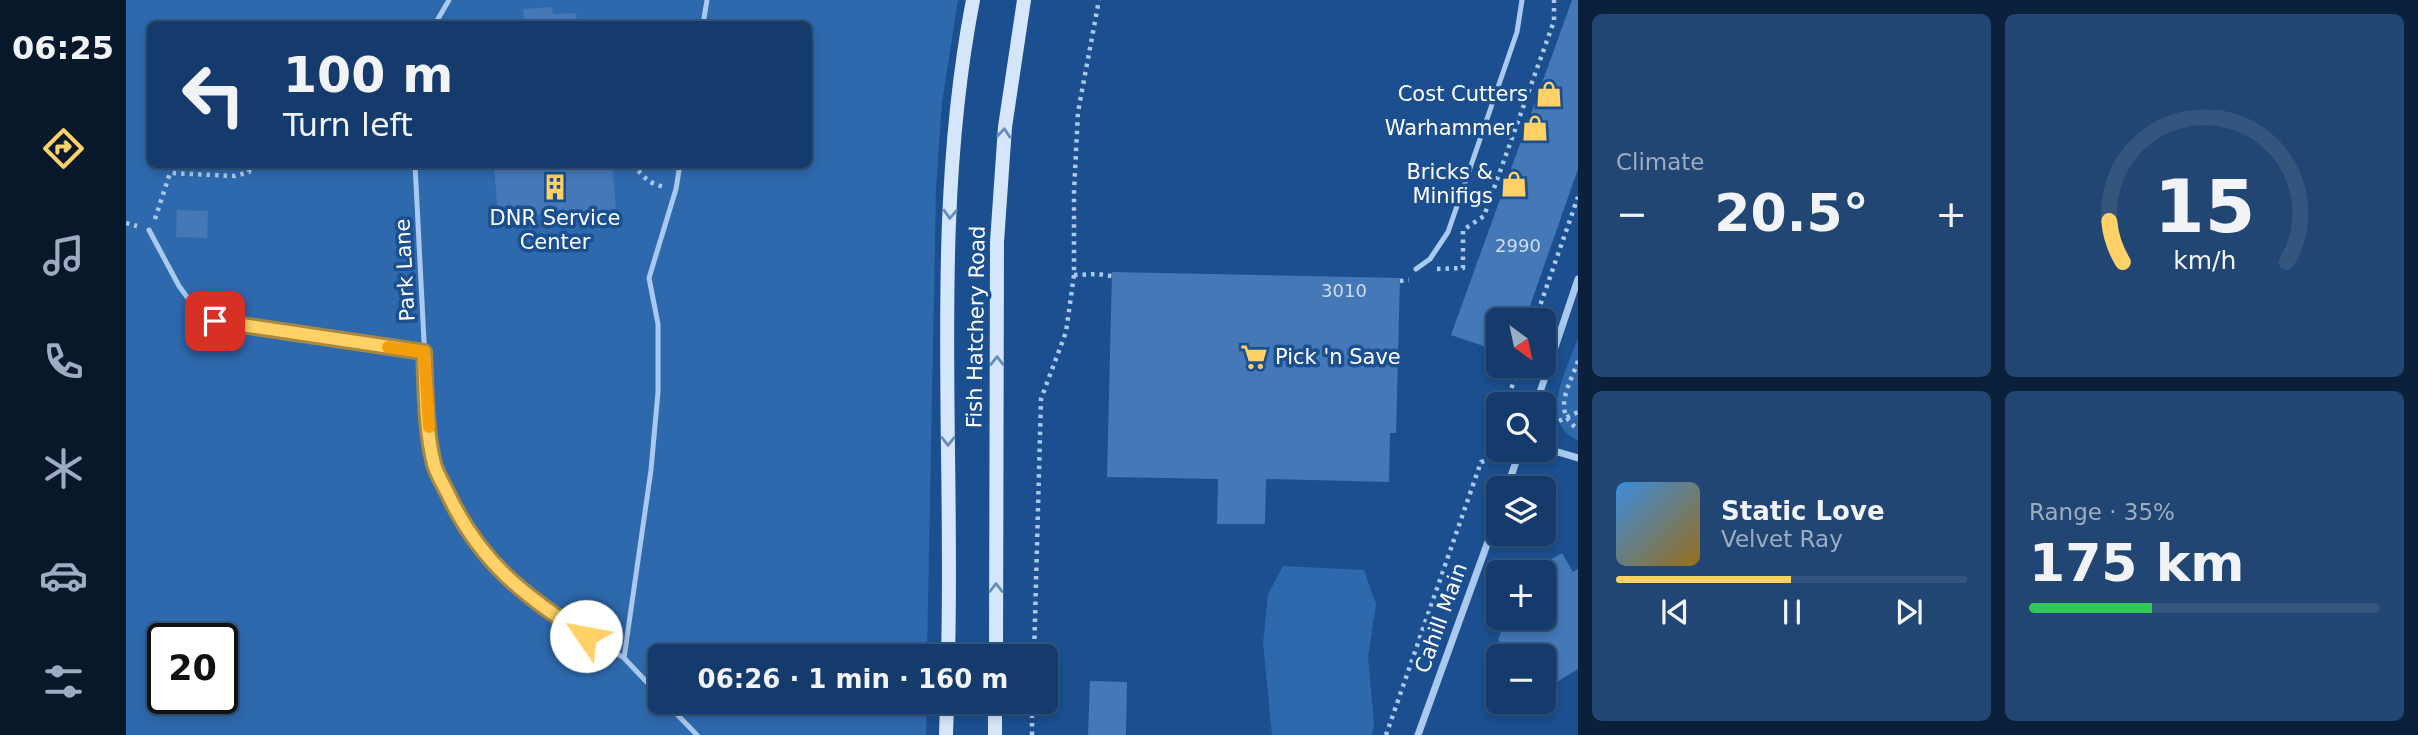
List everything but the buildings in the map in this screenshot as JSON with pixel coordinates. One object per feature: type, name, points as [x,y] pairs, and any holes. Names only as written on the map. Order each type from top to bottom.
[{"type":"main road","name":"Fish Hatchery Road","points":[[948,644],[948,244],[955,123],[972,0]]},
{"type":"main road","name":"Fish Hatchery Road","points":[[996,644],[997,242],[1004,127],[1024,0]]},
{"type":"main road","points":[[946,735],[947,714]]},
{"type":"main road","points":[[995,714],[995,735]]},
{"type":"street","points":[[1540,392],[1578,279]]},
{"type":"street","points":[[1556,452],[1578,458]]},
{"type":"street","name":"Cahill Main","points":[[1418,735],[1486,546]]},
{"type":"lane","points":[[437,21],[449,0]]},
{"type":"lane","points":[[704,21],[707,0]]},
{"type":"lane","points":[[1416,270],[1430,259],[1448,232],[1517,32],[1522,0]]},
{"type":"lane","name":"Park Lane","points":[[415,168],[428,420],[435,465],[472,536],[501,573],[542,607],[624,658],[648,683]]},
{"type":"lane","points":[[624,658],[651,470],[658,392],[658,324],[649,278],[676,188],[679,168]]},
{"type":"lane","points":[[149,230],[179,286],[198,312],[215,321],[424,352]]},
{"type":"lane","points":[[677,714],[697,735]]},
{"type":"path","points":[[1034,644],[1041,399],[1066,332],[1074,275],[1078,112],[1099,0]]},
{"type":"path","points":[[1429,273],[1463,268],[1463,230],[1484,216],[1554,21],[1555,0]]},
{"type":"path","points":[[126,223],[149,230],[160,210],[170,173],[236,176],[249,172],[250,168]]},
{"type":"path","points":[[637,168],[643,178],[653,184],[676,188]]},
{"type":"path","points":[[1539,308],[1578,197]]},
{"type":"path","points":[[1074,275],[1111,276]]},
{"type":"path","points":[[1400,281],[1412,279]]},
{"type":"path","points":[[1578,361],[1563,404],[1569,423],[1578,429]]},
{"type":"path","points":[[1559,421],[1578,412]]},
{"type":"path","points":[[1386,735],[1481,462],[1486,461]]},
{"type":"path","points":[[1032,714],[1032,735]]},
{"type":"shaded area","points":[[126,0],[958,0],[942,103],[936,188],[927,644],[648,644],[648,714],[927,714],[926,735],[126,735]]},
{"type":"shaded area","points":[[1578,338],[1578,440],[1566,432],[1559,421],[1557,408],[1558,394]]},
{"type":"shaded area","points":[[1283,566],[1364,570],[1376,604],[1368,657],[1374,724],[1372,735],[1272,735],[1263,643],[1268,594]]},
{"type":"slow traffic","points":[[388,347],[424,352],[429,427]]},
{"type":"place","name":"Cost Cutters","points":[[1549,94]]},
{"type":"place","name":"Warhammer","points":[[1535,128]]},
{"type":"place","name":"Bricks & Minifigs","points":[[1514,184]]},
{"type":"place","name":"DNR Service Center","points":[[555,187]]},
{"type":"place","name":"Pick 'n Save","points":[[1254,357]]},
{"type":"route","points":[[215,321],[424,352],[428,420],[435,465],[454,506],[472,536],[501,573],[542,607],[586,636]]}]
